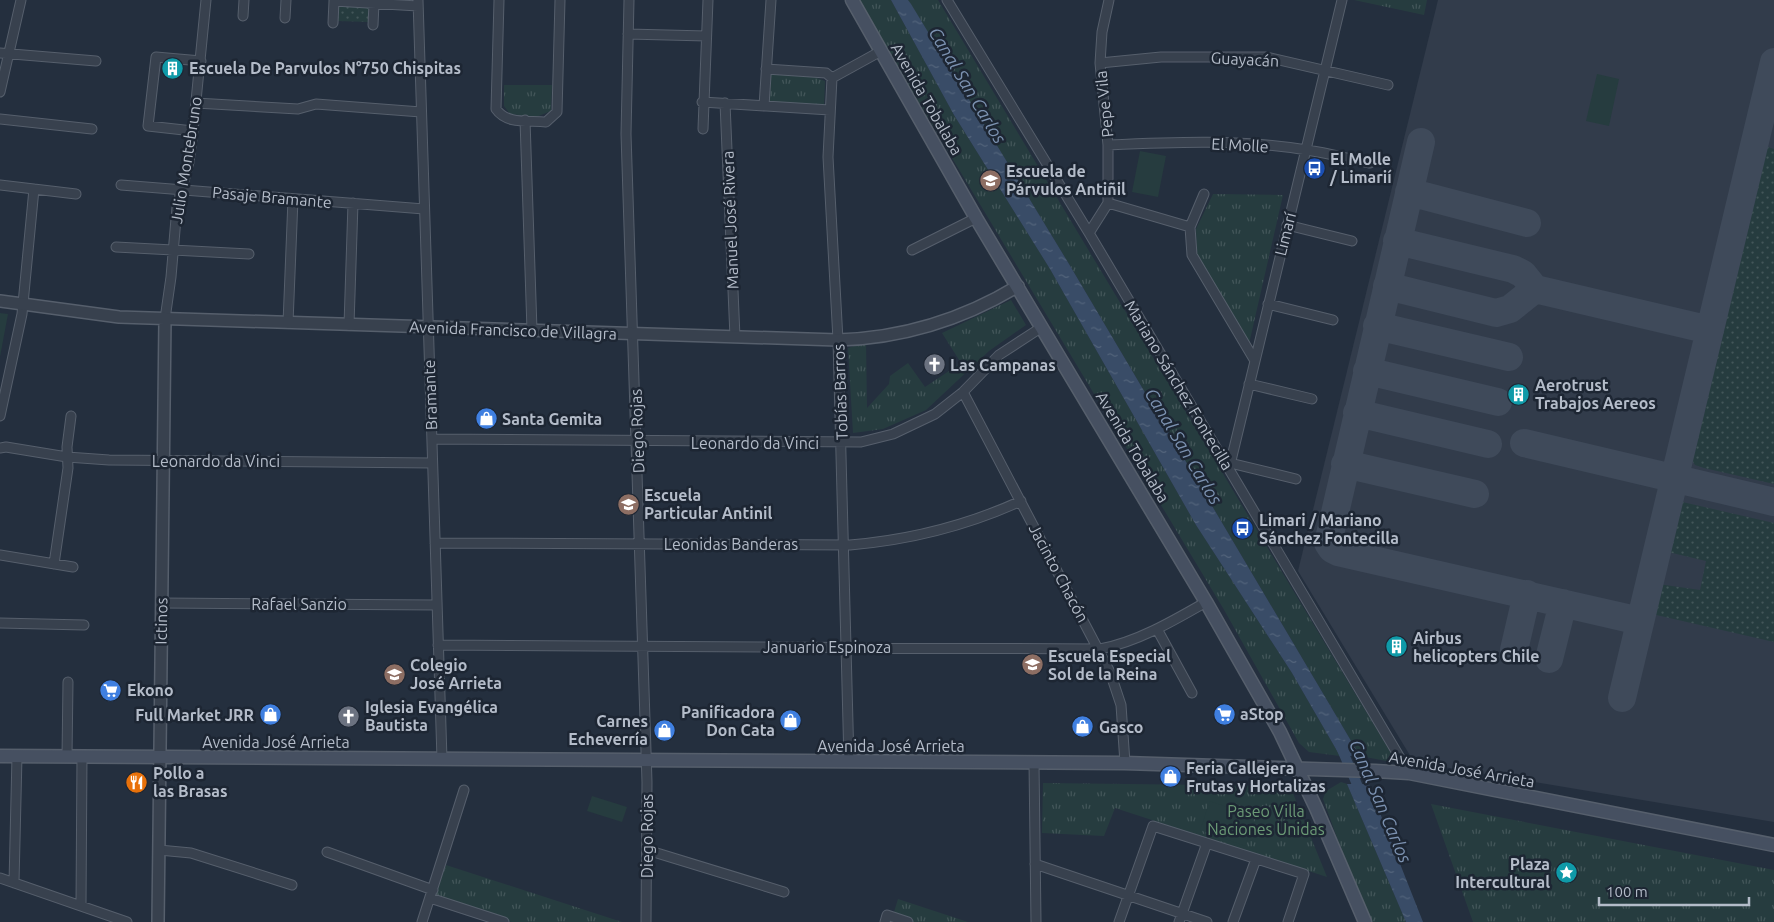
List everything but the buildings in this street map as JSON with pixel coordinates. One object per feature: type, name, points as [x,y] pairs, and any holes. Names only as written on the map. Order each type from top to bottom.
[{"type":"main road","name":"Avenida Tobalaba","points":[[852,0],[976,218],[1206,602],[1298,768],[1365,922]]},
{"type":"main road","name":"Avenida José Arrieta","points":[[0,756],[1125,763],[1376,770],[1409,772],[1774,845]]},
{"type":"street","points":[[0,92],[4,54],[21,0]]},
{"type":"street","name":"Julio Montebruno","points":[[165,319],[174,250],[175,219],[189,162],[193,131],[206,0]]},
{"type":"street","points":[[243,16],[244,0]]},
{"type":"street","points":[[285,18],[286,0]]},
{"type":"street","points":[[499,0],[496,109],[501,116],[511,120],[546,122],[557,112],[560,0]]},
{"type":"street","name":"Diego Rojas","points":[[629,0],[626,134],[647,761],[646,922]]},
{"type":"street","points":[[703,129],[702,102],[708,0]]},
{"type":"street","points":[[764,106],[771,0]]},
{"type":"street","name":"Mariano Sánchez Fontecilla","points":[[947,0],[1230,466],[1409,772]]},
{"type":"street","name":"Pepe Vila","points":[[1108,203],[1108,145],[1100,63],[1102,32],[1109,0]]},
{"type":"street","name":"Limarí","points":[[1230,466],[1342,0]]},
{"type":"street","points":[[333,23],[334,1],[418,3]]},
{"type":"street","points":[[373,25],[374,3]]},
{"type":"street","name":"Bramante","points":[[418,3],[442,759]]},
{"type":"street","points":[[628,34],[706,36]]},
{"type":"street","points":[[766,69],[826,73],[832,78],[881,51]]},
{"type":"street","points":[[4,54],[96,61]]},
{"type":"street","points":[[193,131],[148,126],[156,57],[200,61]]},
{"type":"street","name":"Guayacán","points":[[1100,63],[1155,57],[1255,57],[1284,60],[1388,85]]},
{"type":"street","name":"Tobías Barros","points":[[832,78],[828,157],[842,443],[849,762]]},
{"type":"street","points":[[702,102],[830,110]]},
{"type":"street","points":[[196,103],[298,109],[312,104],[421,112]]},
{"type":"street","name":"Manuel José Rivera","points":[[726,103],[735,337]]},
{"type":"street","points":[[0,120],[92,129]]},
{"type":"street","points":[[525,120],[532,330]]},
{"type":"street","name":"El Molle","points":[[1108,145],[1192,143],[1305,150],[1370,163]]},
{"type":"street","points":[[0,185],[76,194]]},
{"type":"street","name":"Pasaje Bramante","points":[[121,185],[424,209]]},
{"type":"street","points":[[0,416],[22,305],[34,189]]},
{"type":"street","points":[[1204,194],[1190,227],[1192,255],[1255,361]]},
{"type":"street","points":[[288,323],[293,198]]},
{"type":"street","points":[[349,325],[353,203]]},
{"type":"street","points":[[1089,233],[1108,203],[1190,227]]},
{"type":"street","points":[[912,250],[976,218]]},
{"type":"street","points":[[1287,225],[1352,240]]},
{"type":"street","points":[[116,247],[249,254]]},
{"type":"street","name":"Avenida Francisco de Villagra","points":[[0,302],[100,316],[165,319],[838,340],[890,336],[938,323],[976,309],[1018,286]]},
{"type":"street","points":[[1268,304],[1333,320]]},
{"type":"street","name":"Ictinos","points":[[158,922],[165,319]]},
{"type":"street","name":"Leonardo da Vinci","points":[[432,439],[842,443],[878,438],[909,428],[935,414],[963,392],[999,355],[1042,327]]},
{"type":"street","points":[[1249,384],[1312,399]]},
{"type":"street","name":"Jacinto Chacón","points":[[963,392],[1100,649],[1115,682],[1121,705],[1125,763]]},
{"type":"street","points":[[54,564],[68,468],[67,457],[71,416]]},
{"type":"street","name":"Leonardo da Vinci","points":[[0,448],[6,447],[67,457],[109,460],[432,462]]},
{"type":"street","points":[[1230,466],[1296,479]]},
{"type":"street","name":"Leonidas Banderas","points":[[435,542],[844,545],[888,541],[931,533],[977,520],[1021,501]]},
{"type":"street","points":[[0,555],[73,567]]},
{"type":"street","name":"Januario Espinoza","points":[[438,645],[1100,649],[1118,645],[1156,629],[1206,602]]},
{"type":"street","name":"Rafael Sanzio","points":[[161,603],[437,605]]},
{"type":"street","points":[[0,623],[84,625]]},
{"type":"street","points":[[1156,629],[1192,693]]},
{"type":"street","points":[[67,756],[68,682]]},
{"type":"street","points":[[14,883],[16,756]]},
{"type":"street","points":[[81,906],[82,756]]},
{"type":"street","points":[[1034,763],[1036,922]]},
{"type":"street","points":[[422,922],[464,790]]},
{"type":"street","points":[[1119,922],[1153,826],[1304,874],[1288,922]]},
{"type":"street","points":[[1180,918],[1207,843]]},
{"type":"street","points":[[159,850],[191,853],[292,885]]},
{"type":"street","points":[[647,850],[784,892]]},
{"type":"street","points":[[327,852],[504,922]]},
{"type":"street","points":[[1233,922],[1256,859]]},
{"type":"street","points":[[1035,864],[1128,895],[1180,918],[1207,922]]},
{"type":"street","points":[[0,878],[127,922]]},
{"type":"street","points":[[886,919],[908,922]]},
{"type":"shaded area","points":[[1438,0],[1774,0],[1774,822],[1414,762],[1298,571]]},
{"type":"green space","points":[[857,0],[891,0],[954,115],[1050,269],[1196,525],[1292,673],[1340,756],[1309,752],[1299,743],[1223,608]]},
{"type":"green space","points":[[908,0],[938,0],[1397,763],[1360,756],[1069,264]]},
{"type":"green space","points":[[1354,0],[1427,0],[1424,15]]},
{"type":"green space","points":[[339,4],[369,5],[368,22],[338,21]]},
{"type":"green space","points":[[768,74],[809,75],[825,81],[824,107],[767,102]]},
{"type":"green space","points":[[1597,74],[1619,79],[1609,126],[1586,121]]},
{"type":"green space","points":[[504,85],[552,85],[551,111],[536,117],[510,114],[504,106]]},
{"type":"green space","points":[[1765,146],[1774,149],[1774,484],[1704,468],[1695,465],[1690,457]]},
{"type":"green space","points":[[1140,151],[1166,156],[1158,197],[1132,192]]},
{"type":"green space","points":[[1213,194],[1283,195],[1249,344],[1197,254],[1196,229]]},
{"type":"green space","points":[[1011,300],[1026,325],[989,351],[926,410],[883,429],[853,433],[848,348],[866,342],[867,408],[889,384],[890,376],[908,363],[925,387],[961,363],[942,333]]},
{"type":"green space","points":[[0,313],[8,314],[0,357]]},
{"type":"green space","points":[[1678,501],[1774,523],[1774,642],[1652,614],[1658,584],[1700,590],[1706,561],[1668,552]]},
{"type":"green space","points":[[1341,782],[1347,784],[1406,922],[1372,922],[1351,876],[1323,799],[1326,791]]},
{"type":"green space","name":"Paseo Villa Naciones Unidas","points":[[1043,783],[1290,786],[1327,877],[1115,808],[1104,836],[1042,833]]},
{"type":"green space","points":[[592,796],[627,807],[622,822],[587,811]]},
{"type":"green space","points":[[1210,801],[1255,817],[1245,846],[1200,830]]},
{"type":"green space","points":[[1431,804],[1774,870],[1774,922],[1473,922]]},
{"type":"green space","points":[[446,865],[622,922],[512,922],[435,896]]},
{"type":"green space","points":[[898,899],[968,922],[891,922]]},
{"type":"water","points":[[891,0],[908,0],[911,4],[1069,264],[1360,756],[1340,756],[1292,673],[1196,525],[1050,269],[954,115]]},
{"type":"water","points":[[1347,784],[1369,784],[1423,922],[1406,922]]},
{"type":"waterway","name":"Canal San Carlos","points":[[1340,745],[1362,796]]},
{"type":"taxiway","points":[[1622,698],[1774,62]]},
{"type":"taxiway","points":[[1421,142],[1328,543],[1332,549],[1338,552],[1640,621]]},
{"type":"taxiway","points":[[1409,192],[1527,223]]},
{"type":"taxiway","points":[[1397,241],[1513,269],[1523,274],[1535,289],[1710,330]]},
{"type":"taxiway","points":[[1387,286],[1496,313],[1510,309],[1535,289]]},
{"type":"taxiway","points":[[1377,326],[1509,357]]},
{"type":"taxiway","points":[[1367,371],[1498,402]]},
{"type":"taxiway","points":[[1357,413],[1488,444]]},
{"type":"taxiway","points":[[1524,443],[1774,502]]},
{"type":"taxiway","points":[[1345,464],[1475,494]]},
{"type":"taxiway","points":[[1514,650],[1527,594]]},
{"type":"taxiway","points":[[1549,659],[1563,603]]},
{"type":"place","name":"Escuela De Parvulos N°750 Chispitas","points":[[173,68]]},
{"type":"place","name":"El Molle / Limarií","points":[[1314,168]]},
{"type":"place","name":"Escuela de Párvulos Antiñil","points":[[990,180]]},
{"type":"place","name":"Las Campanas","points":[[934,365]]},
{"type":"place","name":"Aerotrust Trabajos Aereos","points":[[1519,394]]},
{"type":"place","name":"Santa Gemita","points":[[486,419]]},
{"type":"place","name":"Escuela Particular Antinil","points":[[628,504]]},
{"type":"place","name":"Limari / Mariano Sánchez Fontecilla","points":[[1243,529]]},
{"type":"place","name":"Airbus helicopters Chile","points":[[1397,647]]},
{"type":"place","name":"Escuela Especial Sol de la Reina","points":[[1032,665]]},
{"type":"place","name":"Colegio José Arrieta","points":[[394,674]]},
{"type":"place","name":"Ekono","points":[[111,690]]},
{"type":"place","name":"aStop","points":[[1224,714]]},
{"type":"place","name":"Full Market JRR","points":[[270,715]]},
{"type":"place","name":"Iglesia Evangélica Bautista","points":[[349,716]]},
{"type":"place","name":"Panificadora Don Cata","points":[[791,721]]},
{"type":"place","name":"Gasco","points":[[1083,727]]},
{"type":"place","name":"Carnes Echeverría","points":[[664,730]]},
{"type":"place","name":"Feria Callejera Frutas y Hortalizas","points":[[1170,777]]},
{"type":"place","name":"Pollo a las Brasas","points":[[137,782]]},
{"type":"place","name":"Plaza Intercultural","points":[[1566,873]]}]
